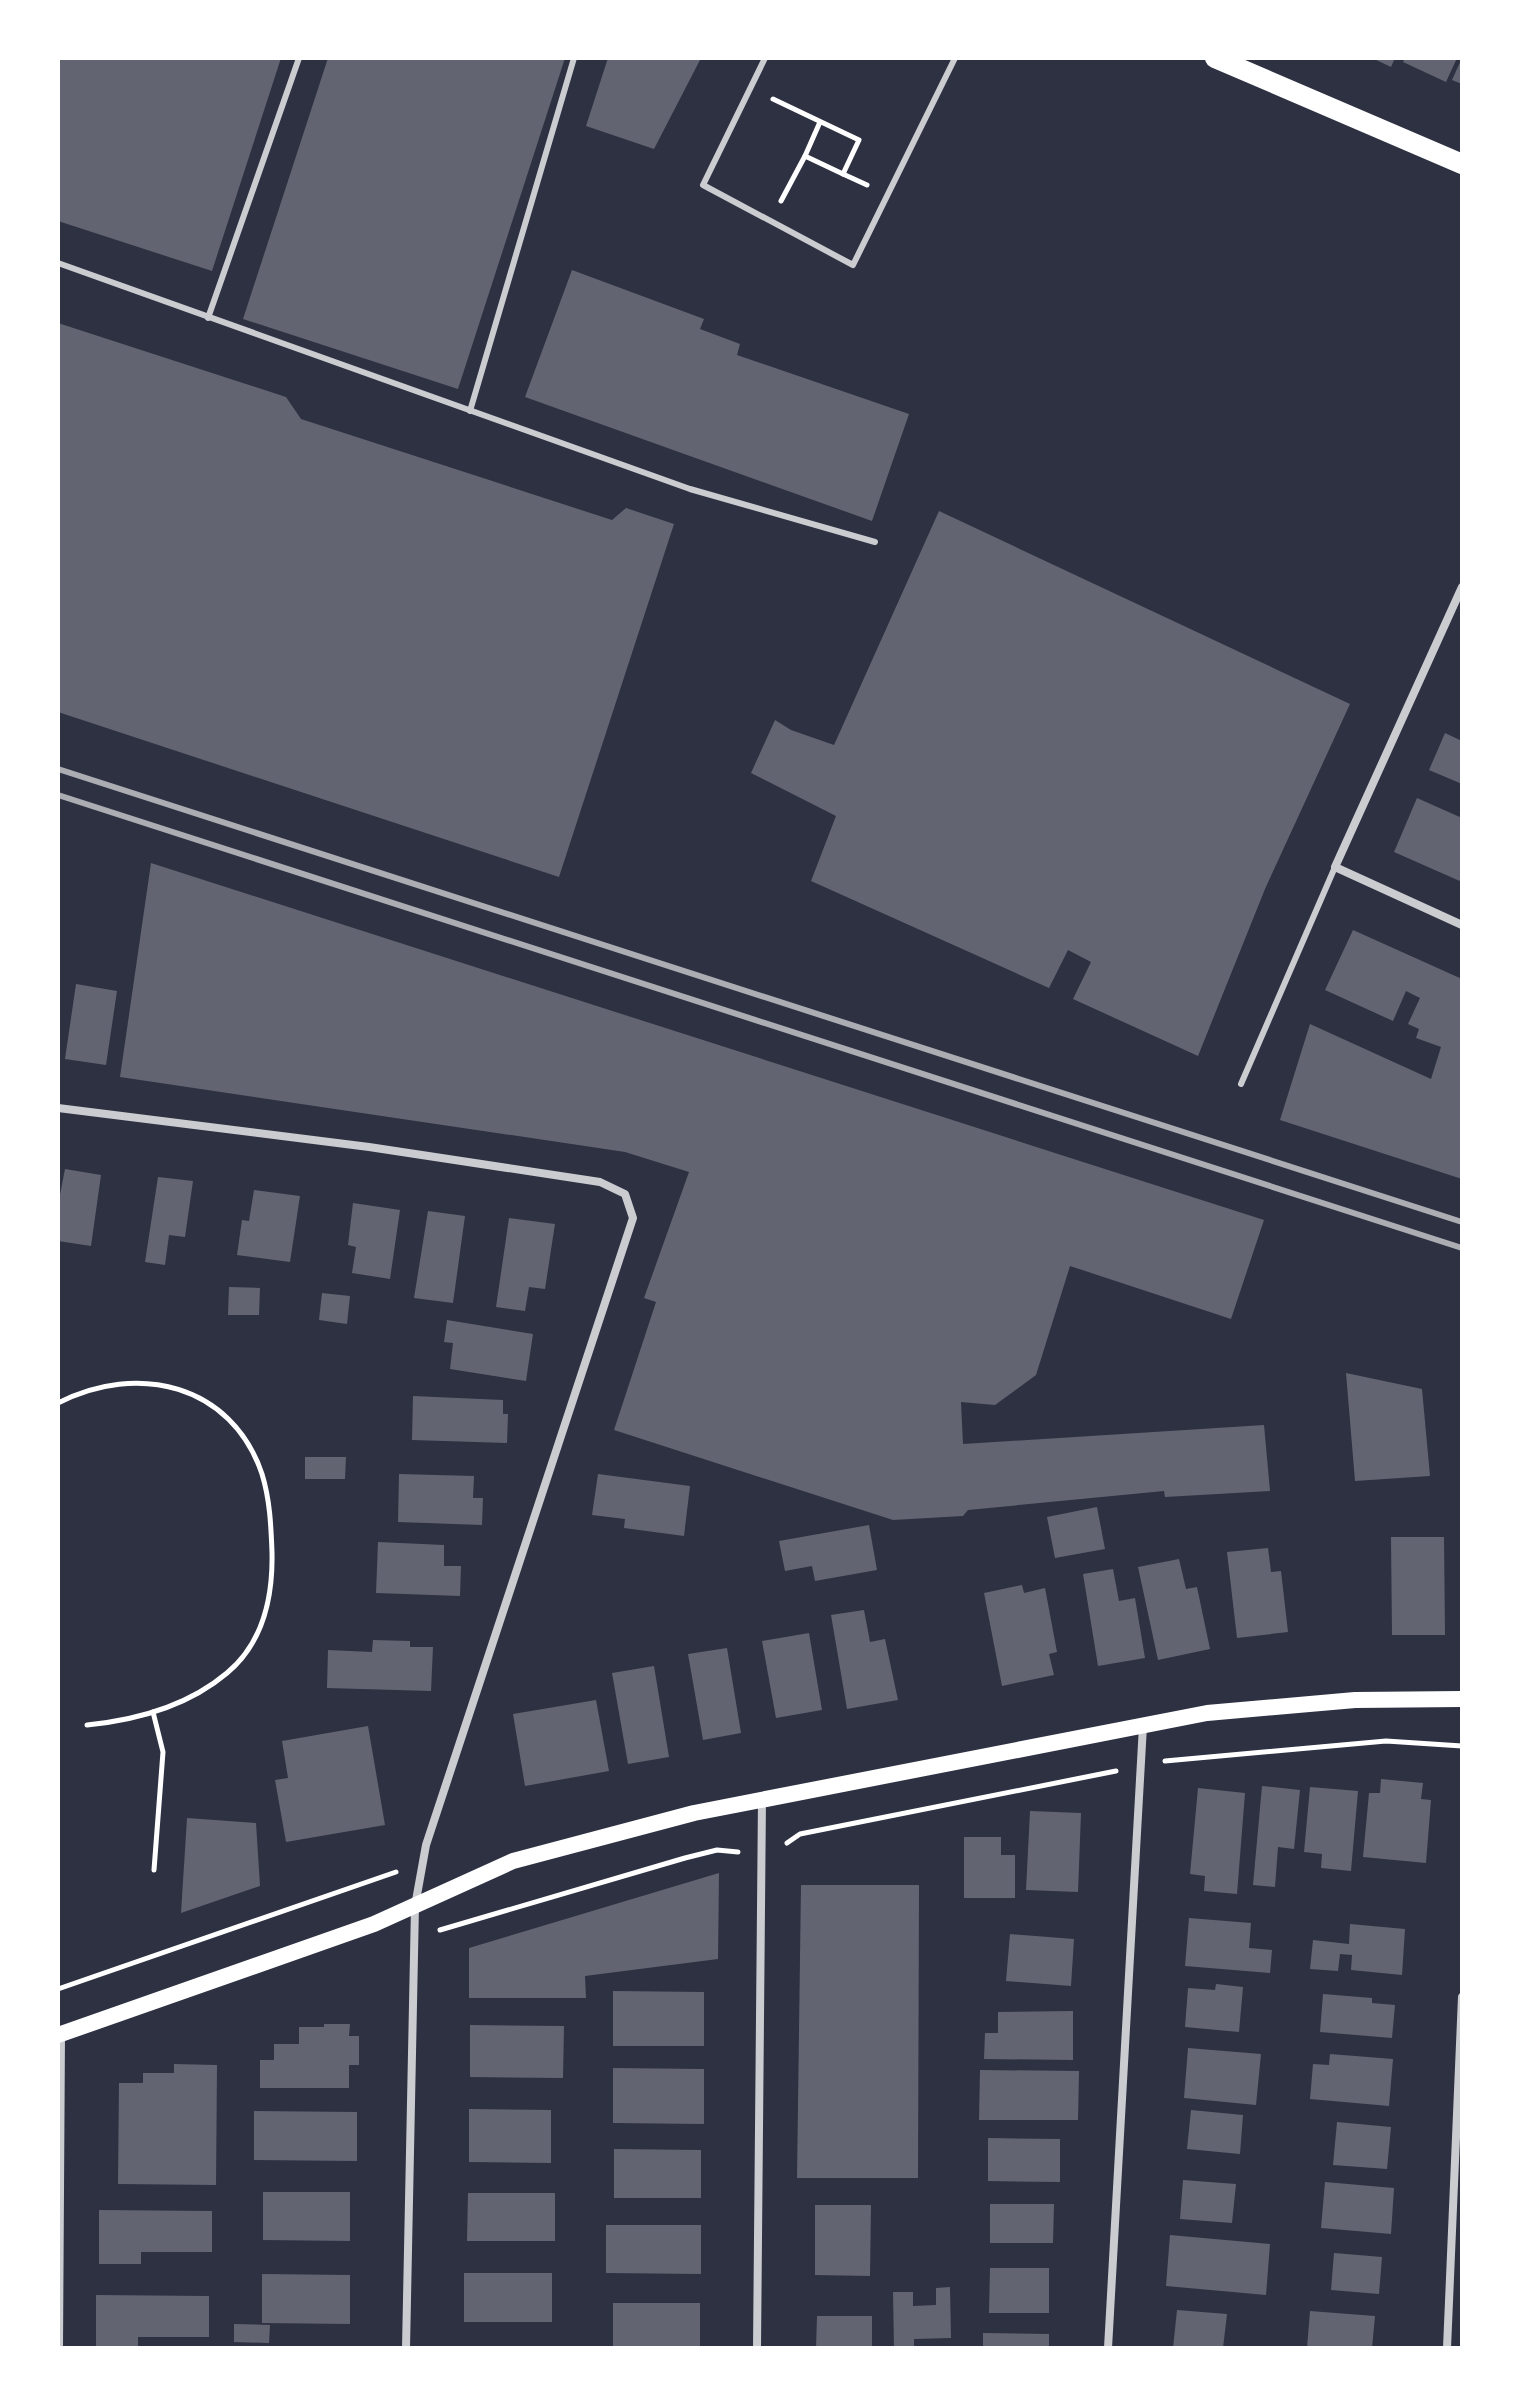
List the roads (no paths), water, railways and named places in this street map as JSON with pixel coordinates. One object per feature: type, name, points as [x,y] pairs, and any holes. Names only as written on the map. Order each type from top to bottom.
[{"type":"main road","points":[[1215,58],[1462,164]]},
{"type":"main road","points":[[59,2034],[415,1906],[513,1861],[762,1798],[1207,1713],[1305,1703],[1462,1699]]},
{"type":"street","points":[[1462,587],[1335,867],[1462,925]]},
{"type":"street","points":[[58,1108],[400,1151],[600,1182],[625,1194],[633,1218],[426,1845],[415,1906],[406,2348]]},
{"type":"street","points":[[1108,2348],[1144,1724]]},
{"type":"street","points":[[757,2348],[762,1798]]},
{"type":"street","points":[[1447,2348],[1458,2218],[1462,1997]]},
{"type":"street","points":[[59,2034],[59,2348]]},
{"type":"lane","points":[[208,318],[299,58]]},
{"type":"lane","points":[[470,411],[574,58]]},
{"type":"lane","points":[[765,58],[703,185],[853,265],[955,58]]},
{"type":"lane","points":[[58,263],[690,489],[875,542]]},
{"type":"lane","points":[[1241,1084],[1335,867]]},
{"type":"railway","points":[[58,769],[1462,1222]]},
{"type":"railway","points":[[58,795],[1462,1248]]}]
